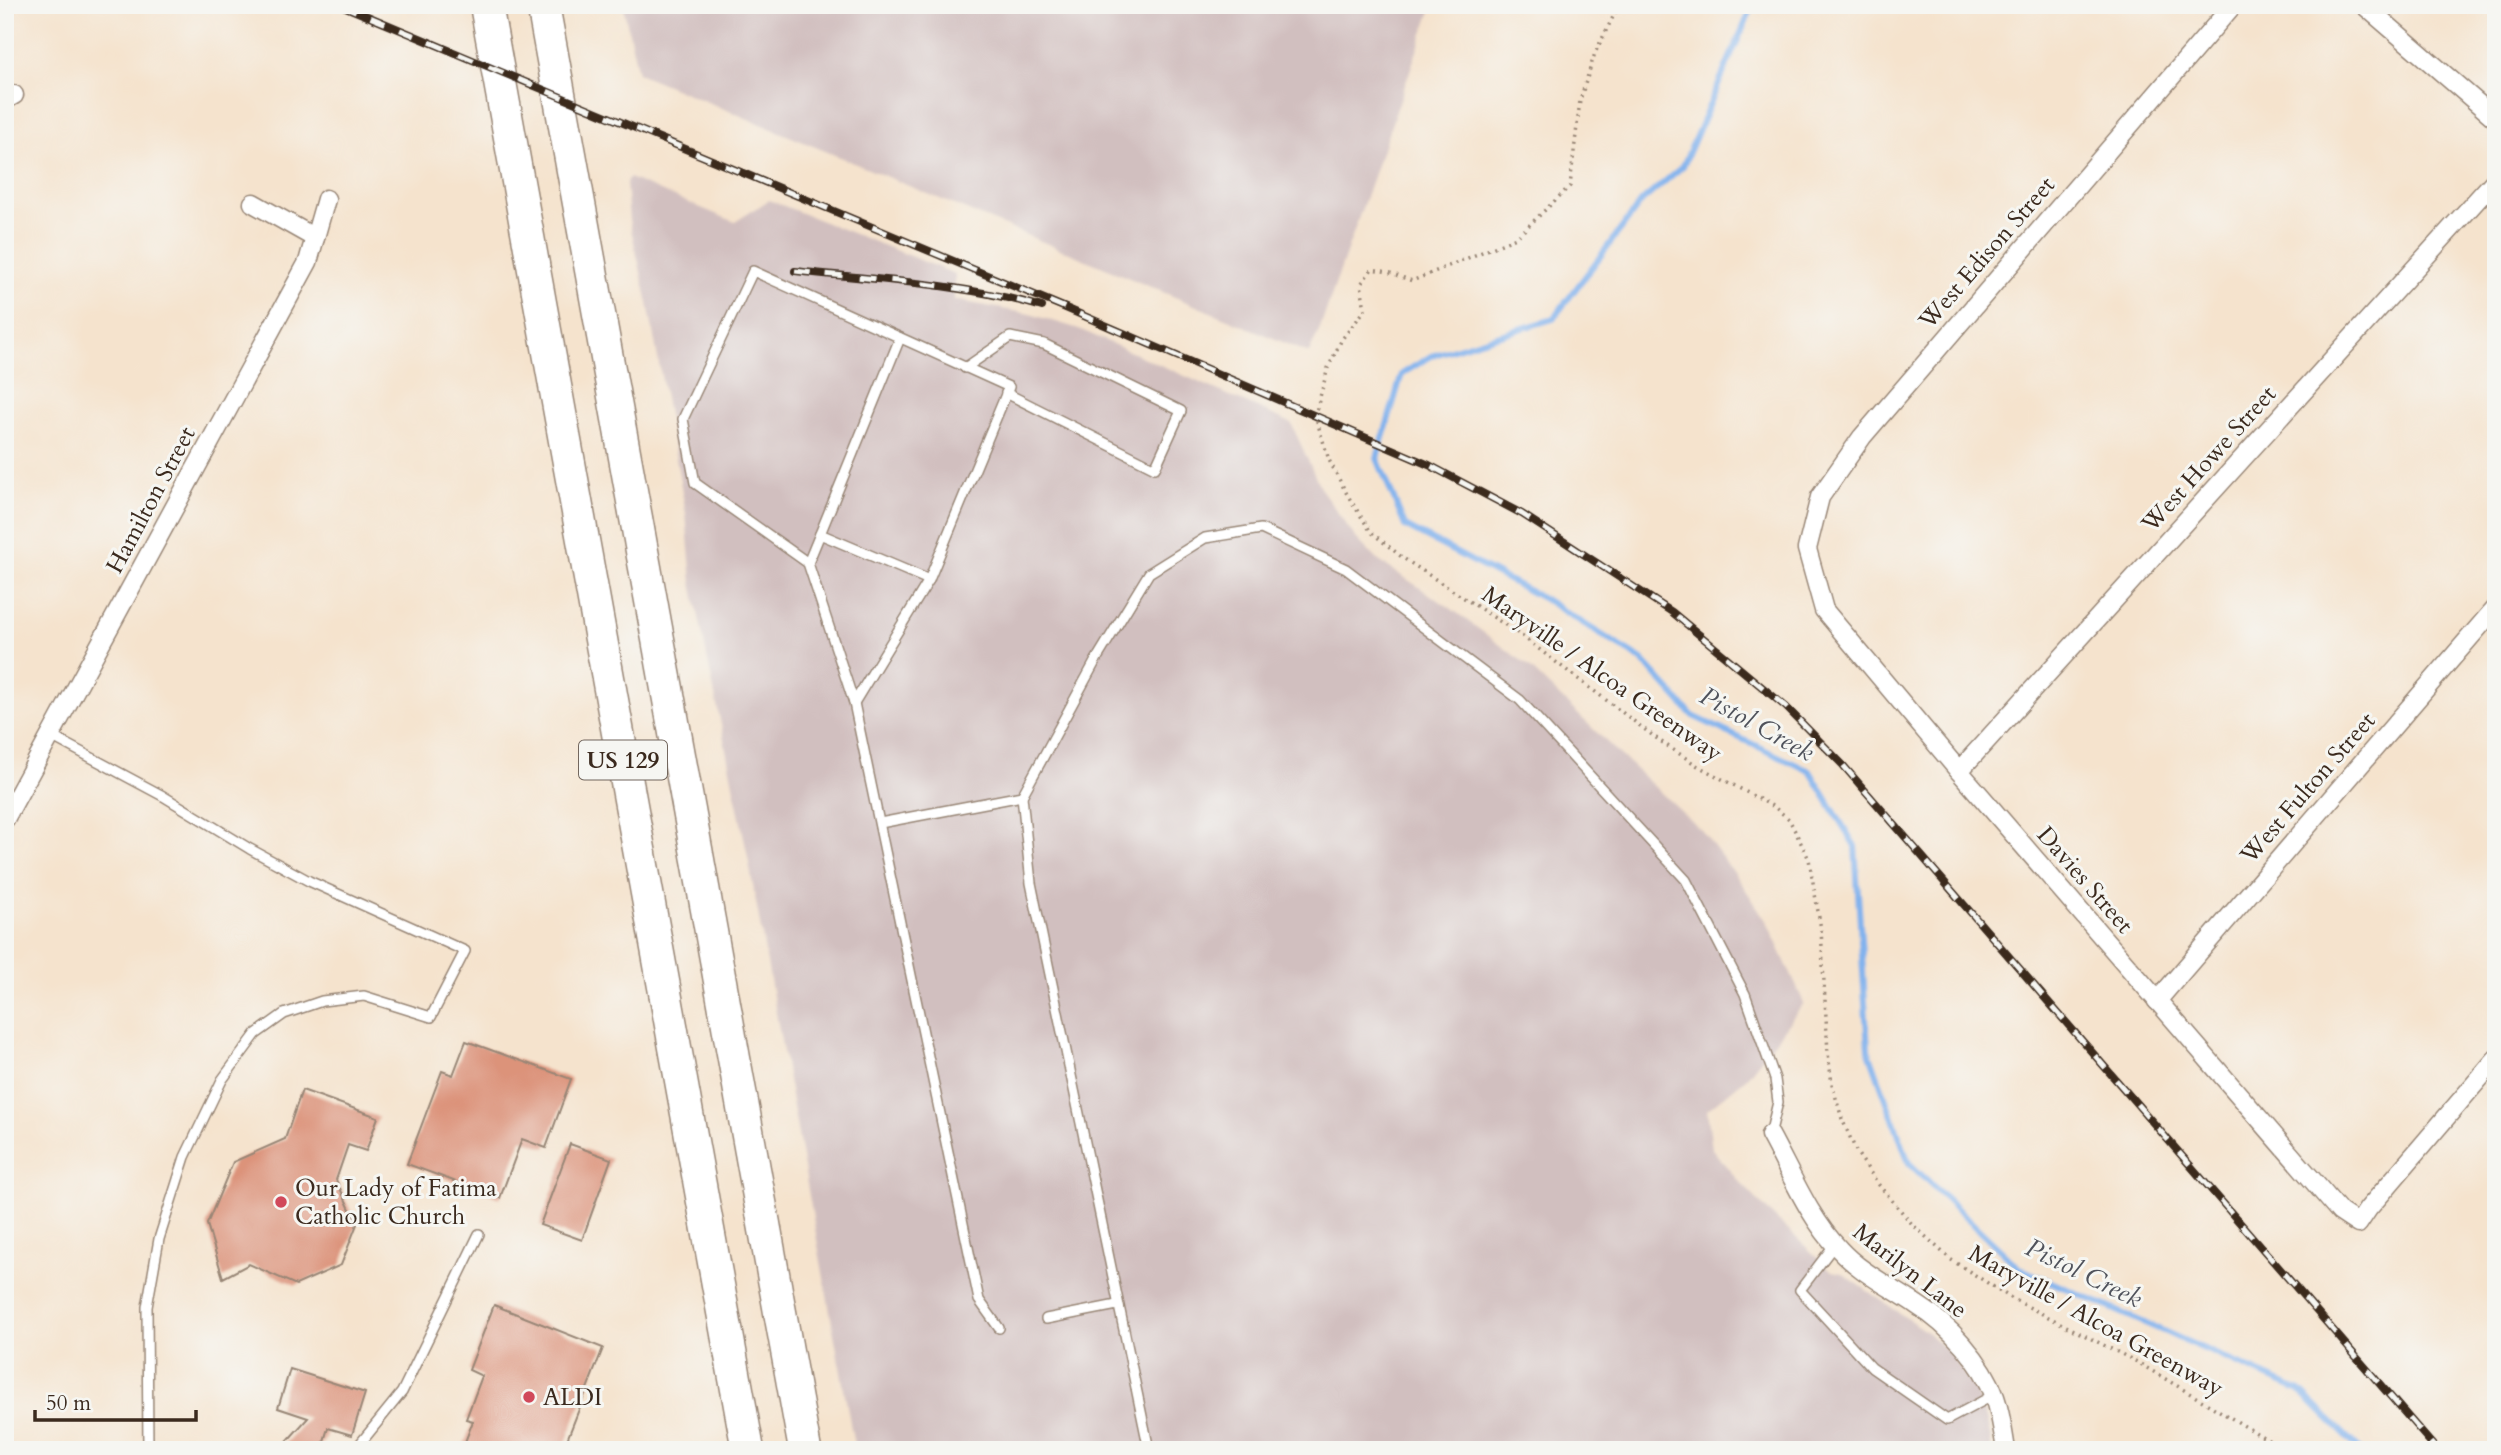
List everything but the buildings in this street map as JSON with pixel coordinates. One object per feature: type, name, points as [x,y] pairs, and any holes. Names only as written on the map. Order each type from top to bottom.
[{"type":"highway","name":"US 129","points":[[486,5],[748,1450]]},
{"type":"highway","name":"US 129","points":[[543,5],[805,1450]]},
{"type":"street","name":"West Edison Street","points":[[1807,549],[1820,497],[1861,437],[2233,5]]},
{"type":"street","points":[[2364,5],[2496,119]]},
{"type":"street","name":"West Howe Street","points":[[1959,771],[2496,179]]},
{"type":"street","name":"Hamilton Street","points":[[5,819],[308,262],[326,199]]},
{"type":"street","points":[[253,202],[315,238]]},
{"type":"street","name":"Davies Street","points":[[1807,549],[1824,610],[1959,771],[2340,1212],[2358,1224],[2496,1059]]},
{"type":"street","name":"West Fulton Street","points":[[2157,1001],[2496,607]]},
{"type":"street","name":"Marilyn Lane","points":[[1770,1135],[1820,1224],[1835,1244],[1861,1269],[1947,1327],[1973,1357],[1995,1395],[2006,1450]]},
{"type":"lane","points":[[854,703],[929,580],[1009,387],[753,271],[683,419],[695,483],[808,563],[854,703],[979,1300],[999,1328]]},
{"type":"lane","points":[[965,368],[1010,337],[1044,344],[1181,411],[1155,468],[1006,393]]},
{"type":"lane","points":[[808,563],[900,338]]},
{"type":"lane","points":[[1149,1450],[1031,883],[1022,796],[1096,660],[1149,573],[1205,538],[1261,528],[1346,569],[1520,700],[1686,880],[1745,994],[1774,1079],[1778,1102],[1770,1135]]},
{"type":"lane","points":[[820,534],[929,580]]},
{"type":"lane","points":[[51,736],[163,796],[309,881],[465,951],[431,1017],[364,996],[322,1000],[284,1014],[256,1034],[222,1080],[185,1157],[159,1239],[147,1307],[148,1450]]},
{"type":"lane","points":[[880,823],[1022,796]]},
{"type":"lane","points":[[355,1450],[402,1392],[479,1234]]},
{"type":"lane","points":[[1835,1244],[1800,1290],[1872,1368],[1947,1420],[1995,1395]]},
{"type":"lane","points":[[1046,1319],[1117,1305]]},
{"type":"path","name":"Maryville / Alcoa Greenway","points":[[1619,5],[1595,53],[1580,100],[1570,187],[1516,238],[1412,281],[1372,269],[1361,284],[1365,310],[1342,339],[1328,368],[1315,415],[1329,460],[1371,532],[1403,558],[1519,634],[1660,741],[1698,766],[1774,807],[1789,819],[1809,859],[1821,929],[1828,1053],[1842,1119],[1864,1164],[1912,1224],[1950,1259],[2011,1298],[2137,1362],[2285,1450]]},
{"type":"shaded area","points":[[623,5],[1433,5],[1309,353],[638,73]]},
{"type":"shaded area","points":[[629,178],[735,222],[769,200],[955,274],[954,300],[1030,314],[1079,329],[1291,423],[1321,489],[1355,537],[1376,559],[1449,607],[1526,664],[1702,831],[1740,881],[1767,922],[1804,1003],[1747,1077],[1707,1110],[1712,1149],[1776,1219],[1832,1271],[1842,1273],[1928,1333],[1950,1354],[1975,1391],[1986,1418],[1991,1450],[855,1450],[747,852],[692,583],[686,514],[648,303],[629,220],[626,183]]},
{"type":"waterway","name":"Pistol Creek","points":[[1753,5],[1683,166],[1642,201],[1553,319],[1431,356],[1402,374],[1377,458],[1405,526],[1546,600],[1642,660],[1693,716],[1810,771],[1855,846],[1868,1049],[1909,1163],[2019,1268],[2300,1391],[2360,1450]]},
{"type":"railway","points":[[341,5],[1061,306],[1429,465],[1522,514],[1672,612],[1786,707],[1842,764],[2437,1450]]},
{"type":"railway","points":[[795,271],[951,287],[1042,307]]},
{"type":"place","name":"Our Lady of Fatima Catholic Church","points":[[281,1202]]},
{"type":"place","name":"ALDI","points":[[529,1397]]}]
